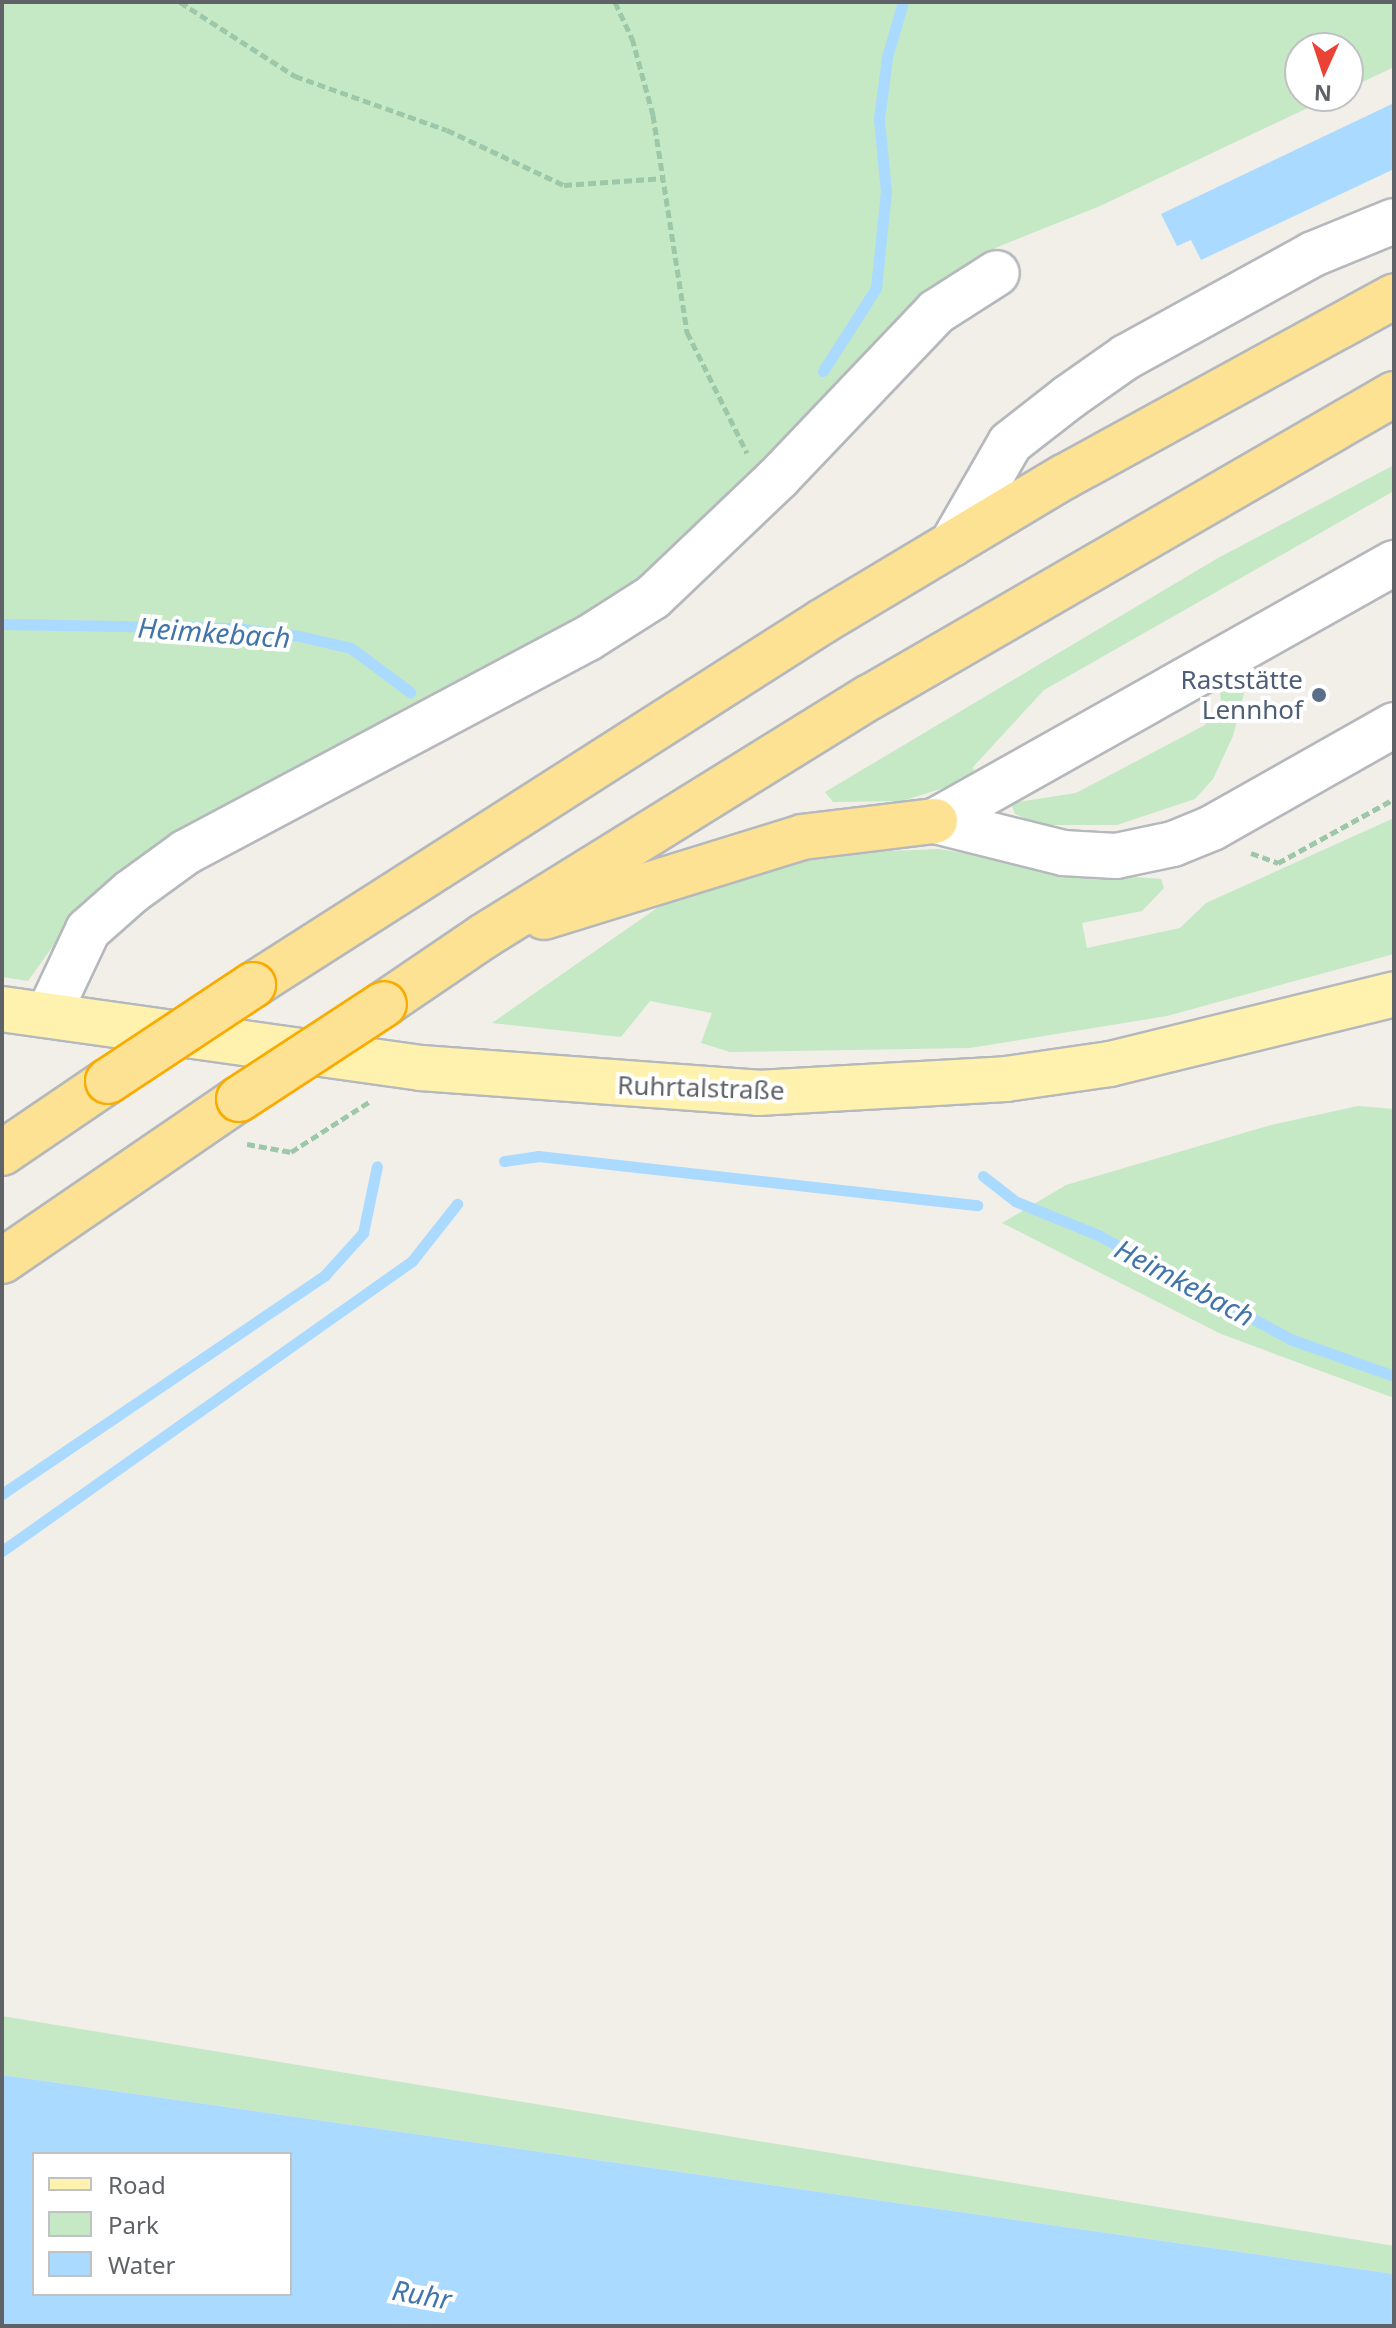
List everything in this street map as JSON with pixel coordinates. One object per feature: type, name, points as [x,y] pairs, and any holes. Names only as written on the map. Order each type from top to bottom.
[{"type":"highway","points":[[2,1153],[253,985],[952,544],[1394,296]]},
{"type":"highway","points":[[2,1261],[484,936],[951,649],[1394,394]]},
{"type":"highway","points":[[484,936],[802,837],[935,821]]},
{"type":"main road","name":"Ruhrtalstraße","points":[[2,1009],[421,1068],[758,1093],[1006,1079],[1110,1064],[1394,994]]},
{"type":"lane","points":[[952,544],[1010,443],[1069,397],[1126,357],[1313,254],[1394,221]]},
{"type":"lane","points":[[48,1015],[88,930],[131,892],[186,852],[587,639],[653,597],[779,477],[936,312],[997,273]]},
{"type":"lane","points":[[935,821],[1394,563]]},
{"type":"lane","points":[[935,821],[1063,853],[1116,856],[1173,844],[1212,828],[1394,725]]},
{"type":"path","points":[[180,2],[295,76],[447,130],[564,185],[665,178]]},
{"type":"path","points":[[615,2],[632,38],[665,178],[687,332],[748,454],[779,477]]},
{"type":"path","points":[[1212,828],[1222,843],[1278,863],[1394,799]]},
{"type":"path","points":[[191,1134],[291,1152],[421,1068]]},
{"type":"green space","points":[[2,2],[1394,2],[1394,67],[1364,81],[1364,32],[1284,32],[1284,112],[1299,112],[1100,206],[995,248],[928,300],[643,587],[76,914],[28,981],[2,977]]},
{"type":"green space","points":[[1394,465],[1394,491],[1044,690],[973,767],[975,778],[902,801],[833,802],[825,792],[1218,558]]},
{"type":"green space","points":[[1251,666],[1233,736],[1213,779],[1195,799],[1117,825],[1040,825],[1015,814],[1011,803],[1076,793],[1205,725],[1221,700],[1219,686]]},
{"type":"green space","points":[[1394,818],[1394,954],[1167,1016],[970,1048],[730,1052],[701,1043],[712,1013],[650,1001],[621,1037],[492,1023],[657,908],[705,884],[754,870],[836,853],[939,849],[1085,873],[1161,879],[1164,888],[1142,911],[1082,923],[1087,948],[1180,928],[1206,903]]},
{"type":"green space","points":[[1358,1106],[1394,1109],[1394,1398],[1221,1334],[1002,1223],[1066,1185],[1271,1125]]},
{"type":"green space","points":[[2,2016],[1394,2246],[1394,2274],[2,2075]]},
{"type":"water","points":[[1394,103],[1394,169],[1201,260],[1191,240],[1177,246],[1161,214]]},
{"type":"water","name":"Ruhr","points":[[2,2075],[1394,2274],[1394,2326],[2,2326]]},
{"type":"waterway","points":[[823,371],[876,288],[886,192],[879,119],[887,57],[903,2]]},
{"type":"waterway","name":"Heimkebach","points":[[2,624],[235,628],[299,636],[351,648],[410,692]]},
{"type":"waterway","points":[[504,1161],[538,1156],[977,1205]]},
{"type":"waterway","points":[[2,1494],[325,1275],[363,1233],[377,1166]]},
{"type":"waterway","name":"Heimkebach","points":[[983,1176],[1015,1201],[1098,1235],[1290,1339],[1394,1376]]},
{"type":"waterway","points":[[2,1551],[412,1261],[457,1204]]},
{"type":"place","name":"Raststätte Lennhof","points":[[1319,695]]}]
